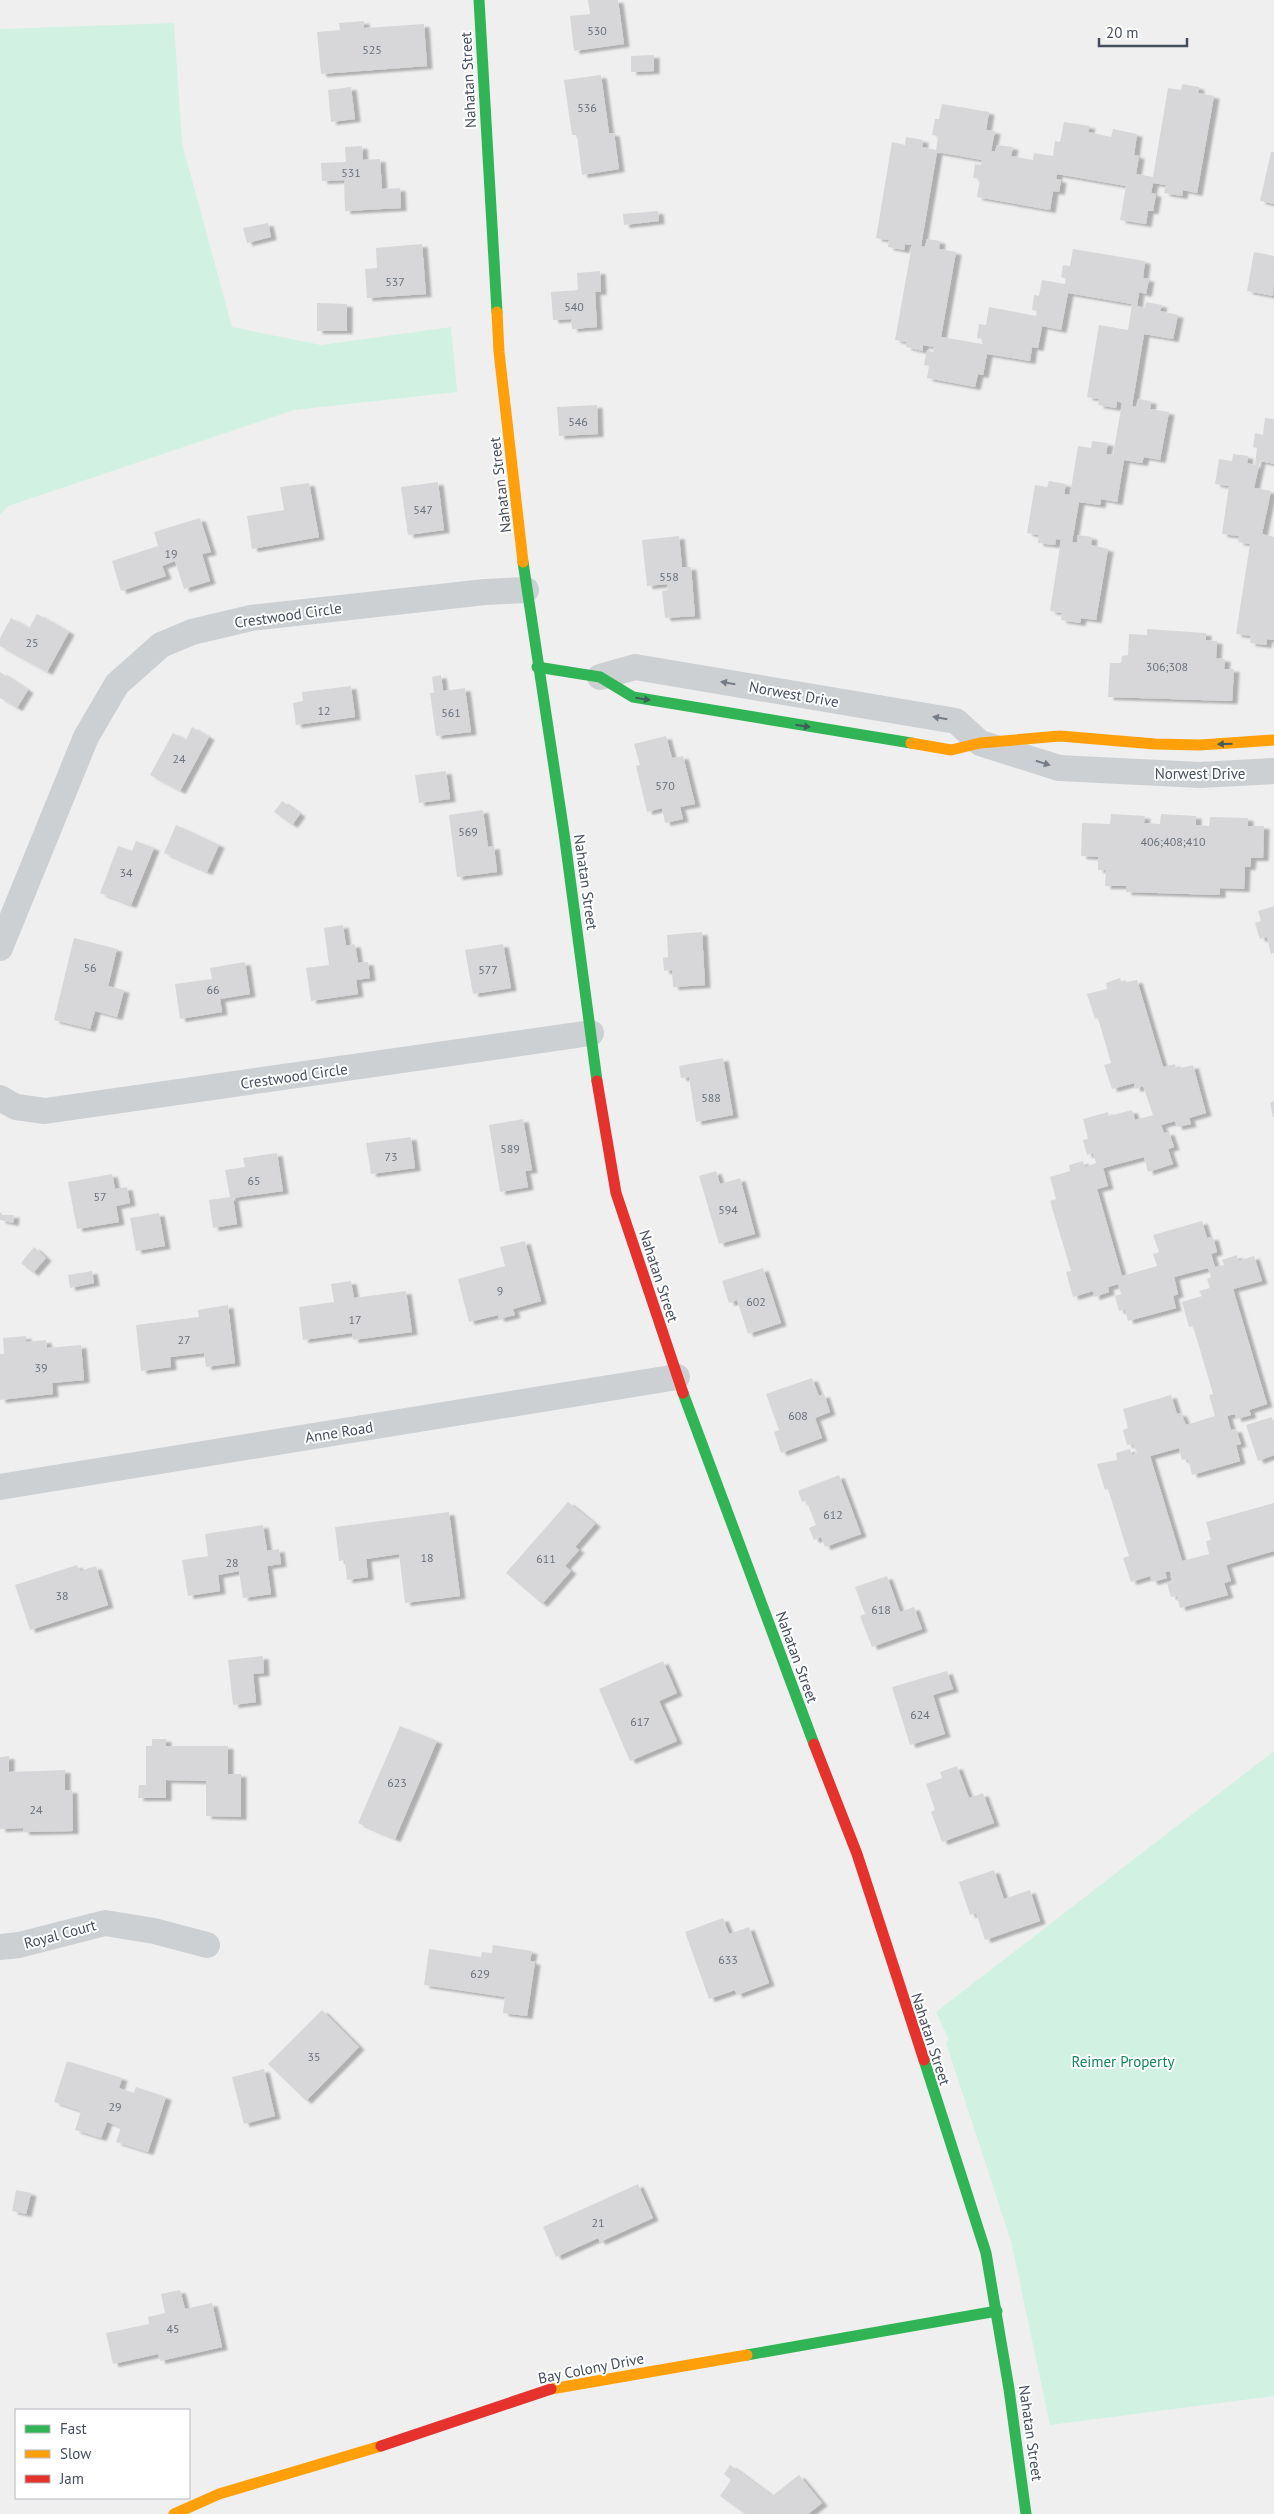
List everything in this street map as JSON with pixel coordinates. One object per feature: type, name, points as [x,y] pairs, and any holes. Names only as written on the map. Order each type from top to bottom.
[{"type":"main road","name":"Nahatan Street","points":[[479,0],[499,342],[517,492],[526,590],[564,833],[602,1121],[616,1193],[677,1377],[800,1709],[857,1854],[907,2015],[986,2253],[998,2311],[1025,2494],[1026,2514]]},
{"type":"main road","name":"Norwest Drive","points":[[537,667],[600,677]]},
{"type":"main road","name":"Norwest Drive","points":[[980,743],[1060,736],[1155,744],[1200,744],[1274,740]]},
{"type":"main road","name":"Bay Colony Drive","points":[[174,2514],[219,2494],[393,2442],[548,2390],[998,2311]]},
{"type":"street","name":"Crestwood Circle","points":[[0,948],[86,736],[118,684],[161,645],[192,632],[251,618],[485,592],[526,590]]},
{"type":"street","name":"Norwest Drive","points":[[600,677],[635,667],[956,721],[980,743],[1059,768],[1182,774],[1274,771]]},
{"type":"street","name":"Crestwood Circle","points":[[0,1098],[16,1107],[45,1111],[591,1033]]},
{"type":"street","name":"Anne Road","points":[[0,1487],[677,1377]]},
{"type":"street","name":"Royal Court","points":[[0,1947],[19,1945],[105,1923],[154,1932],[207,1945]]},
{"type":"green space","points":[[174,23],[182,143],[232,327],[321,345],[451,327],[457,392],[294,410],[8,506],[0,515],[0,29]]},
{"type":"green space","name":"Reimer Property","points":[[1274,1751],[1274,2396],[1050,2425],[1011,2241],[946,2043],[949,2040],[936,2012]]},
{"type":"building","points":[[588,0],[618,0],[624,44],[574,51],[570,16],[590,14]]},
{"type":"building","points":[[364,21],[364,28],[424,24],[427,66],[321,74],[317,32],[340,30],[339,23]]},
{"type":"building","points":[[654,55],[654,71],[631,72],[631,56]]},
{"type":"building","points":[[601,75],[609,133],[614,133],[619,169],[582,175],[577,135],[572,135],[564,80]]},
{"type":"building","points":[[1182,84],[1199,87],[1198,93],[1214,96],[1197,193],[1183,190],[1182,196],[1164,193],[1166,185],[1153,183],[1151,193],[1156,194],[1153,211],[1148,211],[1146,224],[1120,220],[1126,186],[1057,174],[1056,179],[1061,180],[1059,192],[1053,191],[1050,210],[977,197],[980,179],[973,178],[975,164],[981,165],[982,160],[937,152],[921,246],[925,247],[927,239],[940,241],[939,249],[956,252],[941,337],[982,344],[982,339],[977,338],[979,324],[986,325],[989,307],[1036,316],[1037,311],[1032,310],[1034,295],[1039,296],[1042,280],[1065,284],[1066,279],[1061,277],[1063,265],[1070,266],[1073,249],[1145,261],[1143,278],[1149,279],[1146,294],[1139,292],[1137,306],[1145,308],[1146,302],[1162,305],[1160,311],[1178,315],[1173,339],[1144,334],[1132,406],[1136,407],[1138,399],[1151,401],[1150,409],[1169,412],[1160,460],[1144,457],[1142,463],[1124,460],[1117,502],[1101,499],[1100,505],[1079,502],[1072,542],[1077,543],[1078,535],[1092,537],[1091,545],[1108,549],[1096,620],[1081,618],[1080,623],[1061,620],[1062,613],[1050,611],[1061,540],[1056,539],[1055,545],[1038,543],[1039,535],[1027,533],[1035,485],[1047,487],[1049,481],[1066,484],[1064,494],[1070,495],[1078,446],[1091,448],[1092,441],[1108,443],[1106,454],[1113,455],[1122,403],[1117,401],[1116,408],[1098,405],[1099,399],[1087,397],[1099,325],[1128,330],[1132,304],[1068,293],[1061,330],[1042,326],[1038,348],[1032,347],[1030,361],[987,354],[983,375],[978,374],[975,387],[927,378],[929,366],[924,365],[927,350],[933,352],[934,347],[923,345],[923,351],[906,347],[907,342],[895,340],[912,245],[905,244],[904,250],[888,247],[889,240],[876,238],[892,142],[905,145],[906,137],[923,140],[922,147],[936,150],[938,136],[932,135],[935,119],[939,119],[942,104],[989,112],[986,130],[995,131],[991,151],[995,152],[997,145],[1013,147],[1011,156],[1033,160],[1034,153],[1053,156],[1055,141],[1060,142],[1064,122],[1090,126],[1088,132],[1111,137],[1113,129],[1137,134],[1134,155],[1139,156],[1136,174],[1153,177],[1168,88],[1181,90]]},
{"type":"building","points":[[351,87],[355,119],[331,122],[328,90]]},
{"type":"building","points":[[362,146],[363,160],[380,159],[382,189],[400,188],[401,208],[345,211],[344,180],[322,181],[321,163],[346,162],[345,147]]},
{"type":"building","points":[[1271,152],[1274,152],[1274,204],[1260,201]]},
{"type":"building","points":[[658,211],[659,221],[624,225],[623,214]]},
{"type":"building","points":[[268,223],[271,237],[247,243],[243,228]]},
{"type":"building","points":[[422,244],[426,294],[367,298],[365,269],[377,268],[376,248]]},
{"type":"building","points":[[1254,252],[1274,256],[1273,296],[1247,291]]},
{"type":"building","points":[[600,271],[601,292],[595,292],[597,327],[572,329],[571,319],[553,320],[551,292],[578,290],[577,273]]},
{"type":"building","points":[[317,303],[347,304],[347,331],[317,331]]},
{"type":"building","points":[[597,405],[598,434],[559,436],[557,407]]},
{"type":"building","points":[[1265,418],[1274,419],[1274,464],[1260,461],[1254,488],[1271,491],[1262,534],[1274,537],[1274,640],[1267,639],[1266,645],[1250,643],[1251,636],[1236,634],[1250,544],[1238,542],[1239,536],[1222,534],[1229,486],[1215,484],[1219,459],[1232,461],[1233,454],[1248,456],[1247,463],[1255,465],[1257,448],[1253,447],[1255,433],[1263,435]]},
{"type":"building","points":[[438,482],[444,530],[408,535],[401,487]]},
{"type":"building","points":[[309,483],[319,537],[252,549],[247,516],[284,510],[280,487]]},
{"type":"building","points":[[200,518],[211,552],[202,554],[210,581],[184,589],[175,561],[162,566],[166,576],[121,591],[112,561],[158,546],[154,532]]},
{"type":"building","points":[[679,536],[682,567],[691,567],[695,616],[665,618],[662,591],[668,590],[667,584],[647,586],[642,540]]},
{"type":"building","points":[[37,614],[69,632],[47,672],[0,646],[0,638],[11,618],[29,628]]},
{"type":"building","points":[[1147,629],[1206,633],[1206,640],[1217,641],[1216,658],[1225,659],[1224,669],[1234,669],[1232,701],[1108,697],[1110,663],[1121,663],[1122,656],[1128,655],[1129,634],[1147,635]]},
{"type":"building","points":[[0,672],[28,690],[17,708],[0,698]]},
{"type":"building","points":[[441,675],[443,691],[465,688],[471,732],[436,736],[430,693],[434,693],[432,677]]},
{"type":"building","points":[[351,686],[355,717],[296,725],[293,703],[303,701],[302,692]]},
{"type":"building","points":[[192,727],[209,737],[180,791],[150,775],[173,733],[186,740]]},
{"type":"building","points":[[666,736],[672,758],[683,756],[695,804],[680,807],[683,819],[665,823],[662,808],[647,812],[636,766],[640,765],[634,744]]},
{"type":"building","points":[[446,771],[450,799],[419,803],[415,775]]},
{"type":"building","points":[[282,801],[300,814],[292,825],[274,812]]},
{"type":"building","points":[[483,810],[488,847],[494,846],[497,872],[457,877],[449,815]]},
{"type":"building","points":[[1111,814],[1145,816],[1144,823],[1160,824],[1161,814],[1196,816],[1196,825],[1209,826],[1210,817],[1248,818],[1248,826],[1264,826],[1263,858],[1251,858],[1250,867],[1245,867],[1244,889],[1220,888],[1220,895],[1126,892],[1126,886],[1105,886],[1106,870],[1098,870],[1098,857],[1081,856],[1082,823],[1110,824]]},
{"type":"building","points":[[176,825],[219,845],[207,872],[164,853]]},
{"type":"building","points":[[136,841],[154,848],[131,905],[100,893],[118,846],[132,851]]},
{"type":"building","points":[[1274,906],[1274,953],[1271,954],[1267,937],[1260,939],[1255,923],[1261,921],[1258,911]]},
{"type":"building","points":[[343,925],[346,946],[355,944],[358,963],[368,962],[370,978],[356,980],[358,994],[311,1001],[306,968],[329,965],[324,928]]},
{"type":"building","points":[[702,932],[705,985],[673,987],[672,970],[664,971],[663,958],[668,957],[667,935]]},
{"type":"building","points":[[74,938],[117,949],[108,986],[124,990],[117,1017],[95,1011],[90,1029],[54,1020]]},
{"type":"building","points":[[503,944],[511,988],[473,994],[465,950]]},
{"type":"building","points":[[245,962],[250,994],[220,999],[222,1012],[180,1019],[175,984],[212,979],[210,968]]},
{"type":"building","points":[[1120,978],[1122,983],[1137,980],[1163,1067],[1175,1064],[1176,1069],[1193,1065],[1206,1113],[1189,1118],[1191,1124],[1177,1127],[1175,1121],[1161,1125],[1164,1133],[1169,1132],[1174,1147],[1168,1149],[1173,1164],[1148,1172],[1144,1157],[1103,1168],[1108,1186],[1097,1189],[1122,1276],[1157,1266],[1153,1254],[1159,1252],[1153,1235],[1202,1221],[1207,1238],[1213,1237],[1217,1252],[1211,1254],[1215,1267],[1224,1265],[1222,1260],[1237,1255],[1238,1261],[1254,1256],[1262,1281],[1233,1289],[1267,1404],[1249,1410],[1251,1415],[1236,1419],[1235,1414],[1227,1416],[1231,1430],[1236,1429],[1241,1444],[1236,1445],[1240,1461],[1192,1475],[1188,1459],[1182,1460],[1179,1448],[1150,1456],[1182,1561],[1209,1554],[1206,1541],[1211,1540],[1206,1522],[1274,1503],[1274,1551],[1226,1565],[1231,1581],[1224,1583],[1228,1595],[1180,1608],[1177,1596],[1171,1597],[1167,1583],[1173,1581],[1170,1571],[1165,1572],[1167,1578],[1152,1582],[1150,1576],[1131,1582],[1123,1558],[1129,1556],[1108,1489],[1105,1490],[1097,1464],[1117,1460],[1116,1453],[1130,1449],[1132,1455],[1137,1453],[1133,1444],[1127,1445],[1123,1430],[1128,1428],[1123,1409],[1171,1395],[1177,1414],[1181,1413],[1186,1425],[1215,1416],[1209,1395],[1213,1394],[1193,1326],[1189,1327],[1182,1302],[1202,1296],[1199,1291],[1210,1288],[1207,1279],[1211,1277],[1208,1268],[1174,1277],[1178,1294],[1173,1296],[1176,1308],[1128,1321],[1125,1309],[1119,1311],[1115,1296],[1121,1294],[1118,1284],[1108,1287],[1109,1292],[1094,1297],[1093,1291],[1073,1297],[1066,1272],[1071,1271],[1050,1201],[1056,1199],[1050,1177],[1070,1171],[1069,1165],[1083,1161],[1085,1167],[1096,1163],[1093,1153],[1087,1155],[1083,1140],[1088,1139],[1083,1119],[1108,1112],[1109,1116],[1132,1110],[1135,1120],[1153,1115],[1143,1086],[1135,1089],[1134,1083],[1112,1089],[1104,1065],[1111,1063],[1098,1018],[1095,1019],[1087,994],[1107,989],[1106,983]]},
{"type":"building","points":[[723,1058],[733,1115],[696,1122],[689,1077],[681,1078],[679,1066]]},
{"type":"building","points":[[1274,1101],[1274,1117],[1273,1117],[1270,1103]]},
{"type":"building","points":[[523,1119],[532,1170],[525,1171],[528,1187],[500,1192],[489,1125]]},
{"type":"building","points":[[411,1137],[415,1168],[371,1174],[366,1143]]},
{"type":"building","points":[[277,1153],[283,1191],[233,1198],[237,1224],[213,1228],[209,1200],[230,1197],[225,1170],[245,1167],[243,1158]]},
{"type":"building","points":[[716,1171],[720,1184],[740,1178],[755,1234],[719,1244],[699,1176]]},
{"type":"building","points":[[112,1174],[115,1189],[127,1187],[130,1203],[116,1206],[119,1222],[77,1229],[68,1182]]},
{"type":"building","points":[[0,1212],[3,1215],[14,1215],[13,1223],[0,1220]]},
{"type":"building","points":[[159,1213],[165,1246],[136,1251],[130,1218]]},
{"type":"building","points":[[525,1241],[541,1301],[513,1309],[515,1315],[499,1319],[498,1315],[469,1322],[458,1279],[505,1266],[500,1247]]},
{"type":"building","points":[[34,1247],[46,1258],[33,1273],[21,1263]]},
{"type":"building","points":[[763,1268],[781,1323],[748,1334],[737,1300],[729,1303],[722,1281]]},
{"type":"building","points":[[92,1271],[94,1283],[70,1288],[68,1275]]},
{"type":"building","points":[[351,1281],[354,1298],[406,1291],[412,1332],[353,1340],[352,1333],[303,1340],[299,1307],[334,1302],[331,1284]]},
{"type":"building","points":[[228,1305],[235,1363],[206,1367],[204,1353],[170,1357],[171,1367],[141,1371],[136,1325],[199,1317],[198,1310]]},
{"type":"building","points":[[26,1336],[26,1342],[46,1340],[47,1348],[81,1345],[84,1380],[52,1383],[53,1394],[0,1400],[0,1354],[4,1354],[3,1338]]},
{"type":"building","points":[[812,1378],[819,1396],[824,1394],[830,1412],[815,1418],[822,1438],[781,1453],[774,1432],[779,1430],[766,1394]]},
{"type":"building","points":[[1272,1417],[1274,1424],[1274,1455],[1258,1461],[1246,1425]]},
{"type":"building","points":[[839,1475],[861,1534],[825,1547],[821,1537],[814,1540],[809,1528],[816,1525],[806,1500],[802,1502],[798,1491]]},
{"type":"building","points":[[568,1502],[595,1524],[575,1547],[579,1550],[565,1566],[571,1571],[542,1604],[506,1573]]},
{"type":"building","points":[[449,1512],[460,1596],[405,1603],[399,1554],[366,1559],[368,1577],[347,1580],[345,1560],[339,1561],[335,1527]]},
{"type":"building","points":[[263,1525],[267,1551],[279,1549],[281,1564],[267,1566],[271,1594],[243,1598],[239,1571],[218,1575],[220,1591],[188,1596],[182,1560],[208,1556],[205,1534]]},
{"type":"building","points":[[77,1565],[80,1571],[96,1566],[108,1605],[30,1630],[15,1585]]},
{"type":"building","points":[[887,1576],[900,1612],[914,1607],[922,1629],[872,1647],[860,1616],[865,1614],[855,1587]]},
{"type":"building","points":[[263,1656],[264,1673],[253,1674],[256,1702],[233,1705],[228,1660]]},
{"type":"building","points":[[663,1661],[677,1693],[659,1701],[677,1741],[630,1761],[599,1689]]},
{"type":"building","points":[[947,1671],[953,1689],[933,1695],[945,1734],[910,1745],[892,1687]]},
{"type":"building","points":[[400,1726],[437,1741],[395,1839],[358,1823]]},
{"type":"building","points":[[152,1739],[166,1739],[166,1746],[228,1746],[228,1774],[241,1774],[241,1817],[206,1816],[206,1781],[166,1780],[166,1798],[138,1798],[139,1785],[146,1785],[146,1746],[152,1746]]},
{"type":"building","points":[[9,1756],[9,1772],[65,1770],[65,1790],[72,1790],[73,1831],[24,1832],[23,1828],[0,1829],[0,1757]]},
{"type":"building","points":[[957,1766],[969,1798],[983,1793],[994,1823],[942,1842],[931,1812],[935,1810],[926,1784],[942,1778],[940,1772]]},
{"type":"building","points":[[994,1870],[1004,1899],[1030,1890],[1040,1921],[985,1940],[976,1913],[970,1915],[959,1882]]},
{"type":"building","points":[[723,1918],[729,1934],[749,1927],[769,1983],[737,1995],[735,1990],[709,1999],[685,1932]]},
{"type":"building","points":[[493,1945],[532,1951],[530,1961],[535,1962],[527,2016],[503,2013],[505,1997],[424,1985],[429,1949],[481,1957],[482,1952],[492,1953]]},
{"type":"building","points":[[322,2010],[359,2047],[306,2101],[268,2064]]},
{"type":"building","points":[[67,2061],[122,2078],[119,2088],[134,2093],[136,2087],[166,2097],[148,2152],[116,2142],[121,2127],[107,2122],[101,2138],[75,2130],[81,2111],[54,2102]]},
{"type":"building","points":[[264,2069],[275,2116],[244,2124],[232,2077]]},
{"type":"building","points":[[638,2184],[653,2218],[600,2242],[598,2238],[556,2257],[543,2227]]},
{"type":"building","points":[[16,2190],[31,2193],[26,2214],[12,2211]]},
{"type":"building","points":[[180,2290],[185,2309],[212,2303],[222,2347],[160,2361],[158,2354],[113,2364],[106,2333],[149,2324],[148,2317],[165,2313],[161,2294]]},
{"type":"building","points":[[730,2465],[772,2496],[799,2475],[822,2503],[808,2514],[745,2514],[720,2496],[731,2480],[724,2474]]},
{"type":"traffic: fast","points":[[479,0],[497,312]]},
{"type":"traffic: fast","points":[[523,562],[564,833],[597,1081]]},
{"type":"traffic: fast","points":[[537,667],[600,677],[633,697],[911,743]]},
{"type":"traffic: fast","points":[[683,1393],[814,1744]]},
{"type":"traffic: fast","points":[[924,2060],[986,2253],[1009,2389],[1026,2514]]},
{"type":"traffic: fast","points":[[747,2355],[997,2311]]},
{"type":"traffic: slow","points":[[497,312],[499,352],[523,562]]},
{"type":"traffic: slow","points":[[911,743],[951,750],[980,743],[1060,736],[1155,744],[1200,745],[1274,740]]},
{"type":"traffic: slow","points":[[551,2389],[747,2355]]},
{"type":"traffic: slow","points":[[174,2514],[219,2494],[381,2446]]},
{"type":"traffic: jam","points":[[597,1081],[616,1193],[683,1393]]},
{"type":"traffic: jam","points":[[814,1744],[857,1854],[924,2060]]},
{"type":"traffic: jam","points":[[381,2446],[551,2389]]}]
